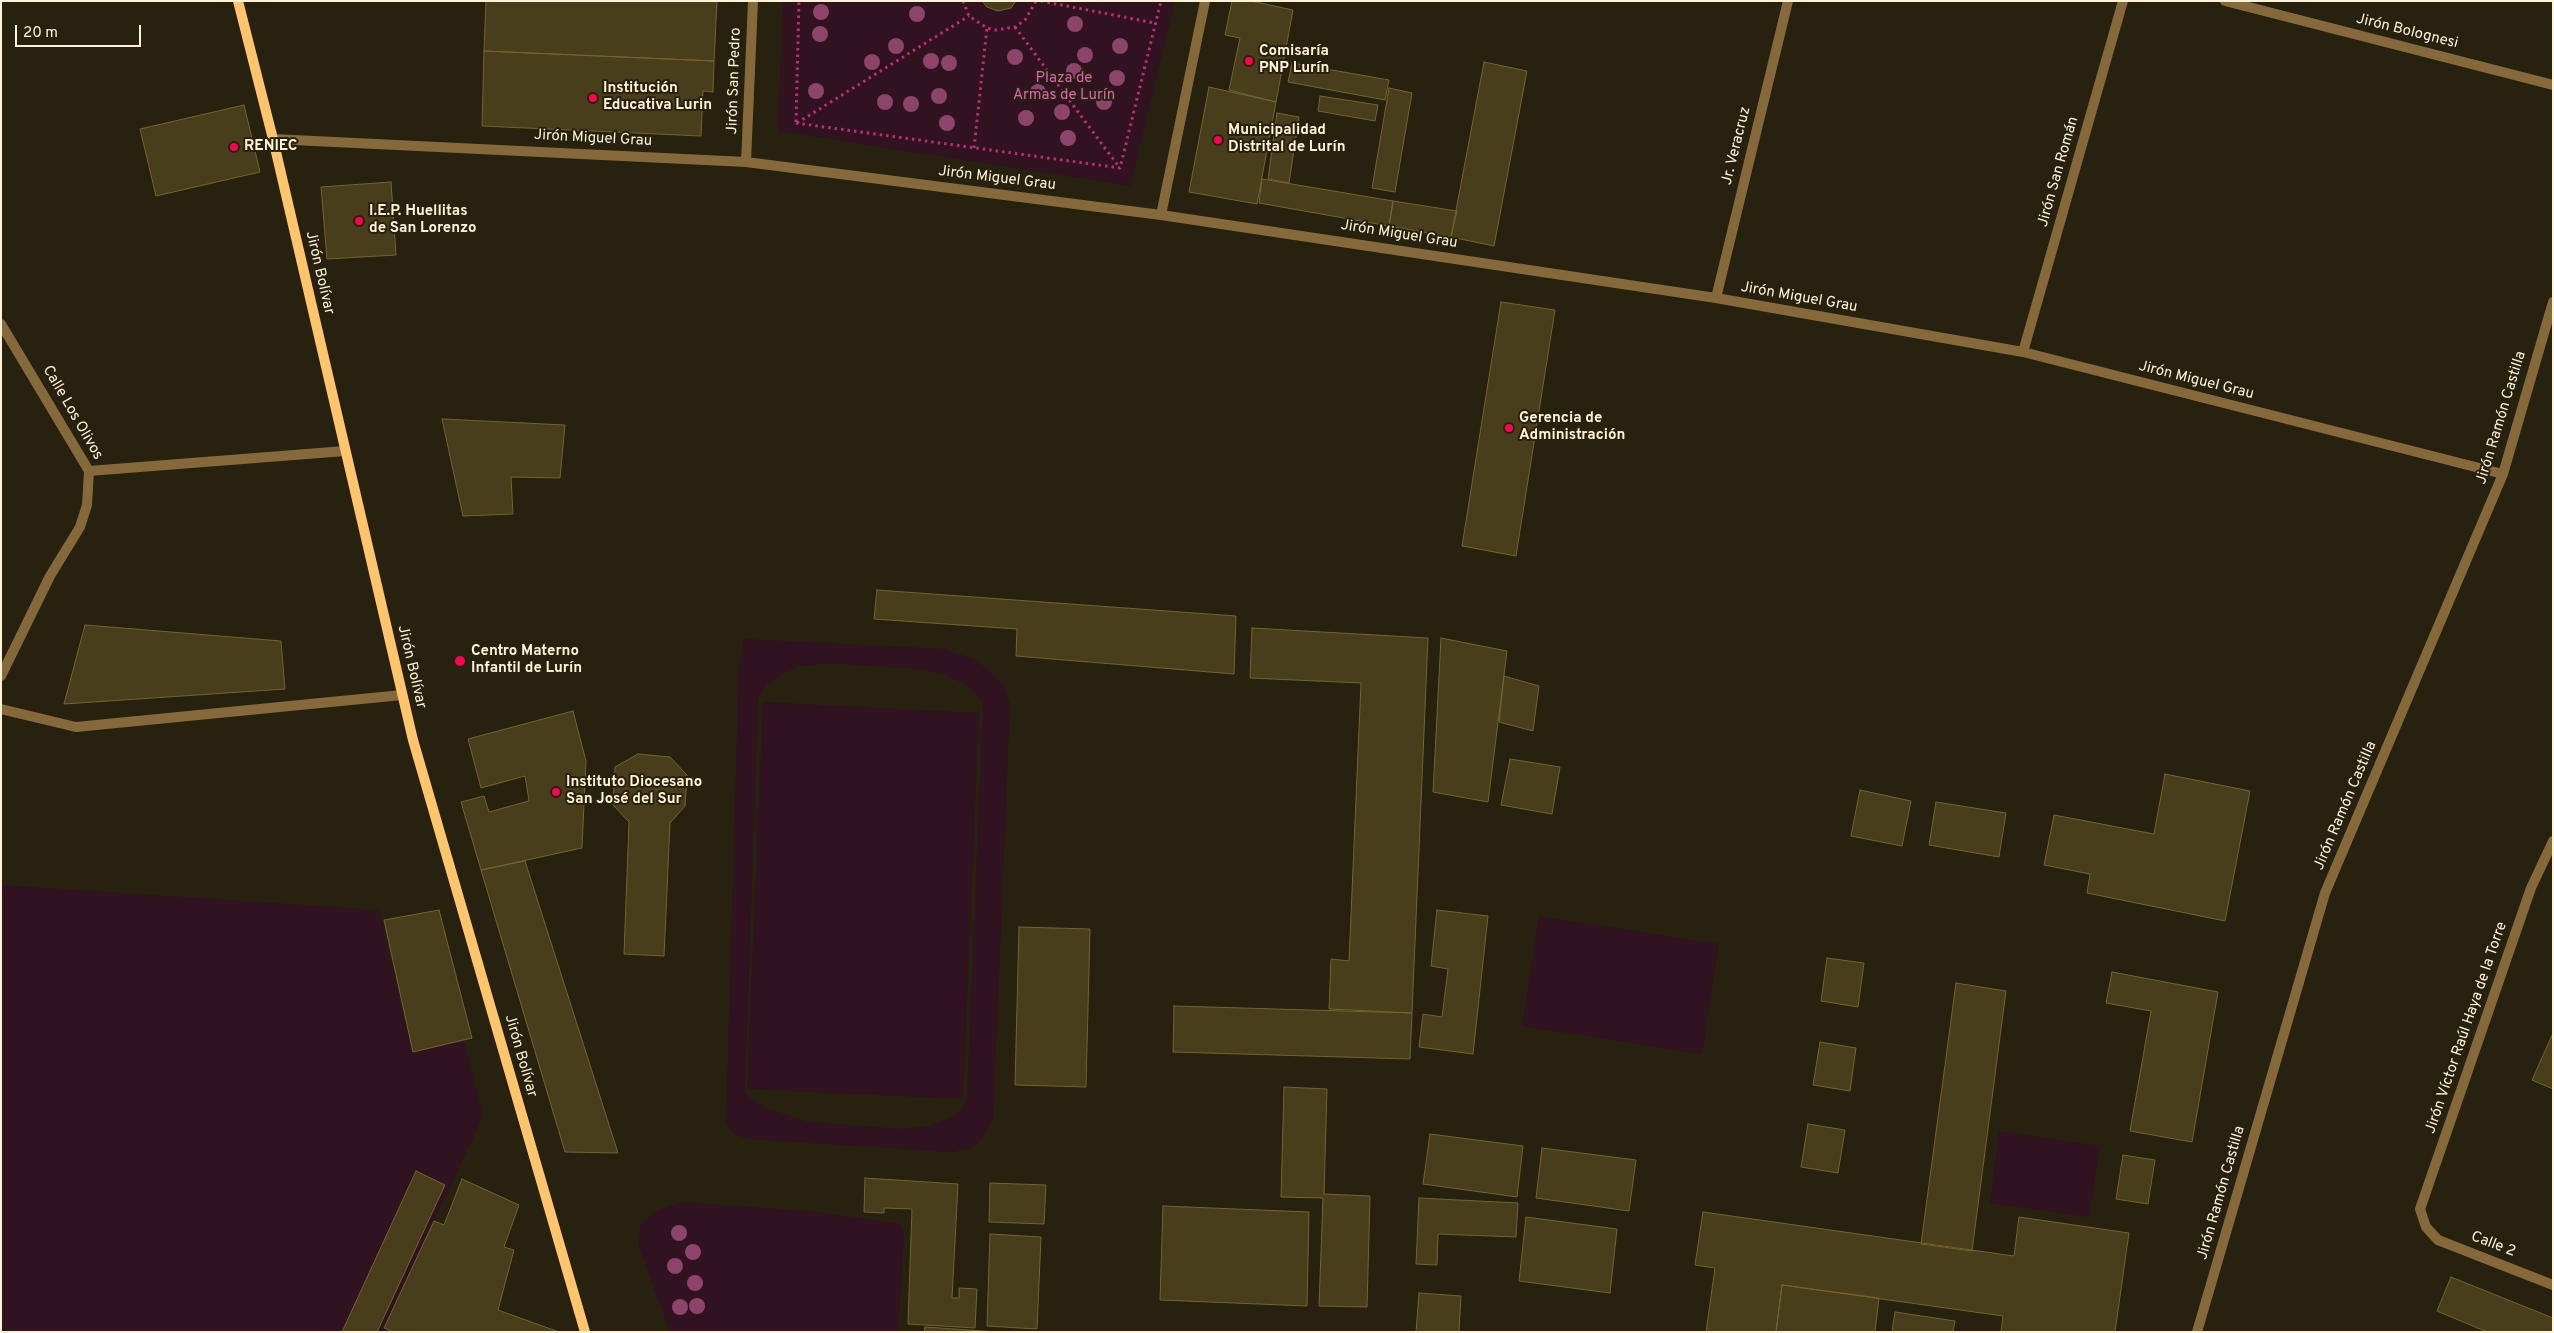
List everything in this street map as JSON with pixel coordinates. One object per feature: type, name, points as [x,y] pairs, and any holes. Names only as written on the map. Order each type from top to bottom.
[{"type":"street","name":"Jirón Bolívar","points":[[238,1],[273,139],[415,749],[585,1332]]},
{"type":"street","name":"Jirón San Pedro","points":[[746,162],[753,1]]},
{"type":"street","points":[[1161,215],[1205,1]]},
{"type":"street","name":"Jr. Veracruz","points":[[1716,298],[1788,1]]},
{"type":"street","name":"Jirón San Román","points":[[2023,352],[2124,1]]},
{"type":"street","name":"Jirón Bolognesi","points":[[2225,1],[2553,85]]},
{"type":"street","name":"Jirón Miguel Grau","points":[[273,139],[746,162],[1161,215],[1716,298],[2023,352],[2503,474]]},
{"type":"street","name":"Jirón Ramón Castilla","points":[[2197,1332],[2325,892],[2503,474],[2553,302]]},
{"type":"street","name":"Calle Los Olivos","points":[[1,324],[89,471],[87,506],[80,527],[50,576],[1,676]]},
{"type":"street","points":[[89,471],[346,451]]},
{"type":"street","points":[[1,709],[76,728],[402,695]]},
{"type":"street","name":"Jirón Víctor Raúl Haya de la Torre","points":[[2426,1228],[2420,1209],[2531,888],[2553,841]]},
{"type":"street","name":"Calle 2","points":[[2426,1228],[2438,1240],[2553,1285]]},
{"type":"path","points":[[796,123],[799,1]]},
{"type":"path","points":[[963,1],[970,16],[987,28],[996,30],[1015,27],[1025,20],[1036,1]]},
{"type":"path","points":[[1041,1],[1155,23]]},
{"type":"path","points":[[1120,168],[1160,1]]},
{"type":"path","points":[[796,123],[970,16]]},
{"type":"path","points":[[1015,27],[1120,168]]},
{"type":"path","points":[[974,148],[987,28]]},
{"type":"path","points":[[796,123],[1120,168]]},
{"type":"green space","name":"Plaza de Armas de Lurín","points":[[783,1],[1175,1],[1130,186],[778,131]]},
{"type":"green space","points":[[744,639],[944,649],[973,659],[990,671],[1003,684],[1010,705],[993,1118],[985,1135],[974,1147],[953,1152],[747,1139],[733,1133],[726,1124],[739,664]],"holes":[[[828,663],[920,669],[946,675],[969,686],[983,704],[967,1099],[961,1111],[949,1119],[929,1126],[902,1129],[808,1122],[765,1108],[750,1098],[745,1090],[758,697],[766,685],[780,675],[800,666]]]},
{"type":"green space","points":[[763,702],[979,713],[963,1099],[747,1089]]},
{"type":"green space","points":[[1,885],[379,910],[412,1052],[464,1040],[483,1116],[384,1328],[394,1332],[1,1332]]},
{"type":"green space","points":[[1539,916],[1719,944],[1702,1054],[1522,1026]]},
{"type":"green space","points":[[1999,1131],[2100,1146],[2089,1217],[1990,1203]]},
{"type":"green space","points":[[682,1202],[818,1212],[900,1224],[904,1234],[898,1332],[670,1332],[639,1247],[640,1225],[660,1209]]},
{"type":"building","points":[[486,1],[717,1],[714,61],[484,51]]},
{"type":"building","points":[[982,1],[1016,1],[1011,8],[998,11],[987,7]]},
{"type":"building","points":[[1232,1],[1251,1],[1293,10],[1276,102],[1229,90],[1240,38],[1225,35]]},
{"type":"building","name":"Institución Educativa Lurin","points":[[484,51],[714,61],[713,92],[703,91],[701,136],[482,126]]},
{"type":"building","points":[[1484,62],[1527,71],[1494,246],[1451,237]]},
{"type":"building","points":[[1292,63],[1389,80],[1385,100],[1288,82]]},
{"type":"building","points":[[1209,87],[1276,102],[1257,204],[1189,192]]},
{"type":"building","points":[[1389,88],[1412,93],[1395,192],[1372,188]]},
{"type":"building","points":[[1320,96],[1378,105],[1375,121],[1318,111]]},
{"type":"building","points":[[244,105],[260,172],[156,196],[140,129]]},
{"type":"building","points":[[1277,113],[1299,117],[1289,183],[1268,179]]},
{"type":"building","points":[[1262,179],[1393,201],[1389,226],[1259,203]]},
{"type":"building","name":"I.E.P. Huellitas de San Lorenzo","points":[[391,182],[396,255],[327,259],[321,187]]},
{"type":"building","points":[[1393,201],[1457,211],[1451,237],[1389,226]]},
{"type":"building","name":"Gerencia de Administración","points":[[1501,302],[1555,310],[1516,556],[1462,546]]},
{"type":"building","points":[[442,419],[565,425],[560,478],[511,477],[513,514],[463,516]]},
{"type":"building","points":[[877,590],[1236,616],[1234,674],[1016,656],[1017,629],[874,619]]},
{"type":"building","points":[[85,625],[281,641],[285,689],[64,704]]},
{"type":"building","points":[[1252,628],[1428,638],[1412,1013],[1329,1009],[1331,959],[1349,961],[1361,683],[1250,678]]},
{"type":"building","points":[[1441,638],[1507,651],[1488,802],[1433,792]]},
{"type":"building","points":[[1504,676],[1539,686],[1533,731],[1499,722]]},
{"type":"building","name":"Instituto Diocesano San José del Sur","points":[[573,711],[586,761],[582,848],[481,870],[461,802],[484,796],[489,812],[529,801],[525,776],[481,788],[468,739]]},
{"type":"building","name":"Instituto Diocesano San José del Sur","points":[[638,754],[670,757],[687,775],[685,806],[670,823],[664,956],[624,954],[629,822],[613,805],[615,767]]},
{"type":"building","points":[[1510,759],[1560,767],[1552,814],[1501,805]]},
{"type":"building","points":[[2165,774],[2250,791],[2225,921],[2087,893],[2090,874],[2044,865],[2054,815],[2154,834]]},
{"type":"building","points":[[1860,790],[1911,801],[1902,846],[1851,836]]},
{"type":"building","points":[[1936,802],[2006,813],[1999,857],[1929,845]]},
{"type":"building","points":[[525,861],[618,1153],[565,1152],[481,870]]},
{"type":"building","points":[[439,910],[472,1038],[413,1052],[384,920]]},
{"type":"building","points":[[1437,910],[1488,916],[1473,1054],[1419,1047],[1423,1014],[1442,1017],[1448,969],[1431,966]]},
{"type":"building","points":[[1019,927],[1090,929],[1086,1087],[1015,1085]]},
{"type":"building","points":[[1827,958],[1864,963],[1858,1007],[1821,1001]]},
{"type":"building","points":[[2112,972],[2218,992],[2192,1142],[2130,1131],[2151,1011],[2106,1003]]},
{"type":"building","points":[[1956,983],[2006,991],[1972,1251],[1921,1244]]},
{"type":"building","points":[[1174,1006],[1412,1013],[1410,1059],[1173,1052]]},
{"type":"building","points":[[2553,1033],[2553,1089],[2532,1080]]},
{"type":"building","points":[[1820,1042],[1856,1048],[1850,1091],[1813,1085]]},
{"type":"building","points":[[1284,1087],[1327,1089],[1324,1194],[1370,1196],[1367,1307],[1319,1306],[1323,1198],[1281,1197]]},
{"type":"building","points":[[1808,1124],[1845,1130],[1838,1173],[1801,1167]]},
{"type":"building","points":[[1430,1134],[1523,1146],[1517,1197],[1423,1184]]},
{"type":"building","points":[[1542,1148],[1636,1160],[1629,1211],[1536,1198]]},
{"type":"building","points":[[2123,1155],[2155,1160],[2148,1204],[2116,1199]]},
{"type":"building","points":[[416,1171],[445,1185],[377,1332],[342,1332]]},
{"type":"building","points":[[865,1178],[958,1184],[952,1298],[959,1298],[959,1288],[977,1289],[975,1328],[908,1324],[912,1209],[884,1208],[884,1213],[864,1212]]},
{"type":"building","points":[[462,1179],[519,1205],[504,1247],[514,1250],[498,1310],[559,1332],[394,1332],[384,1328],[434,1221],[444,1225]]},
{"type":"building","points":[[990,1183],[1046,1185],[1044,1224],[989,1222]]},
{"type":"building","points":[[1419,1198],[1518,1203],[1516,1237],[1438,1234],[1437,1265],[1416,1264]]},
{"type":"building","points":[[1163,1206],[1309,1212],[1307,1306],[1160,1300]]},
{"type":"building","points":[[1703,1212],[2014,1256],[2019,1217],[2129,1233],[2115,1332],[2001,1332],[2003,1316],[1782,1285],[1776,1332],[1706,1332],[1715,1268],[1695,1265]]},
{"type":"building","points":[[1526,1217],[1617,1229],[1610,1293],[1519,1281]]},
{"type":"building","points":[[990,1234],[1041,1237],[1037,1329],[987,1326]]},
{"type":"building","points":[[2451,1277],[2553,1318],[2553,1332],[2487,1332],[2437,1311]]},
{"type":"building","points":[[1782,1285],[1879,1298],[1875,1332],[1776,1332]]},
{"type":"building","points":[[1419,1293],[1461,1296],[1459,1332],[1416,1332]]},
{"type":"building","points":[[1895,1312],[1955,1321],[1953,1332],[1892,1332]]},
{"type":"building","points":[[925,1327],[998,1332],[924,1332]]},
{"type":"place","name":"Comisaría PNP Lurín","points":[[1249,61]]},
{"type":"place","name":"Institución Educativa Lurin","points":[[593,98]]},
{"type":"place","name":"Municipalidad Distrital de Lurín","points":[[1218,140]]},
{"type":"place","name":"RENIEC","points":[[234,147]]},
{"type":"place","name":"I.E.P. Huellitas de San Lorenzo","points":[[359,221]]},
{"type":"place","name":"Gerencia de Administración","points":[[1509,428]]},
{"type":"place","name":"Centro Materno Infantil de Lurín","points":[[460,661]]},
{"type":"place","name":"Instituto Diocesano San José del Sur","points":[[556,792]]}]
